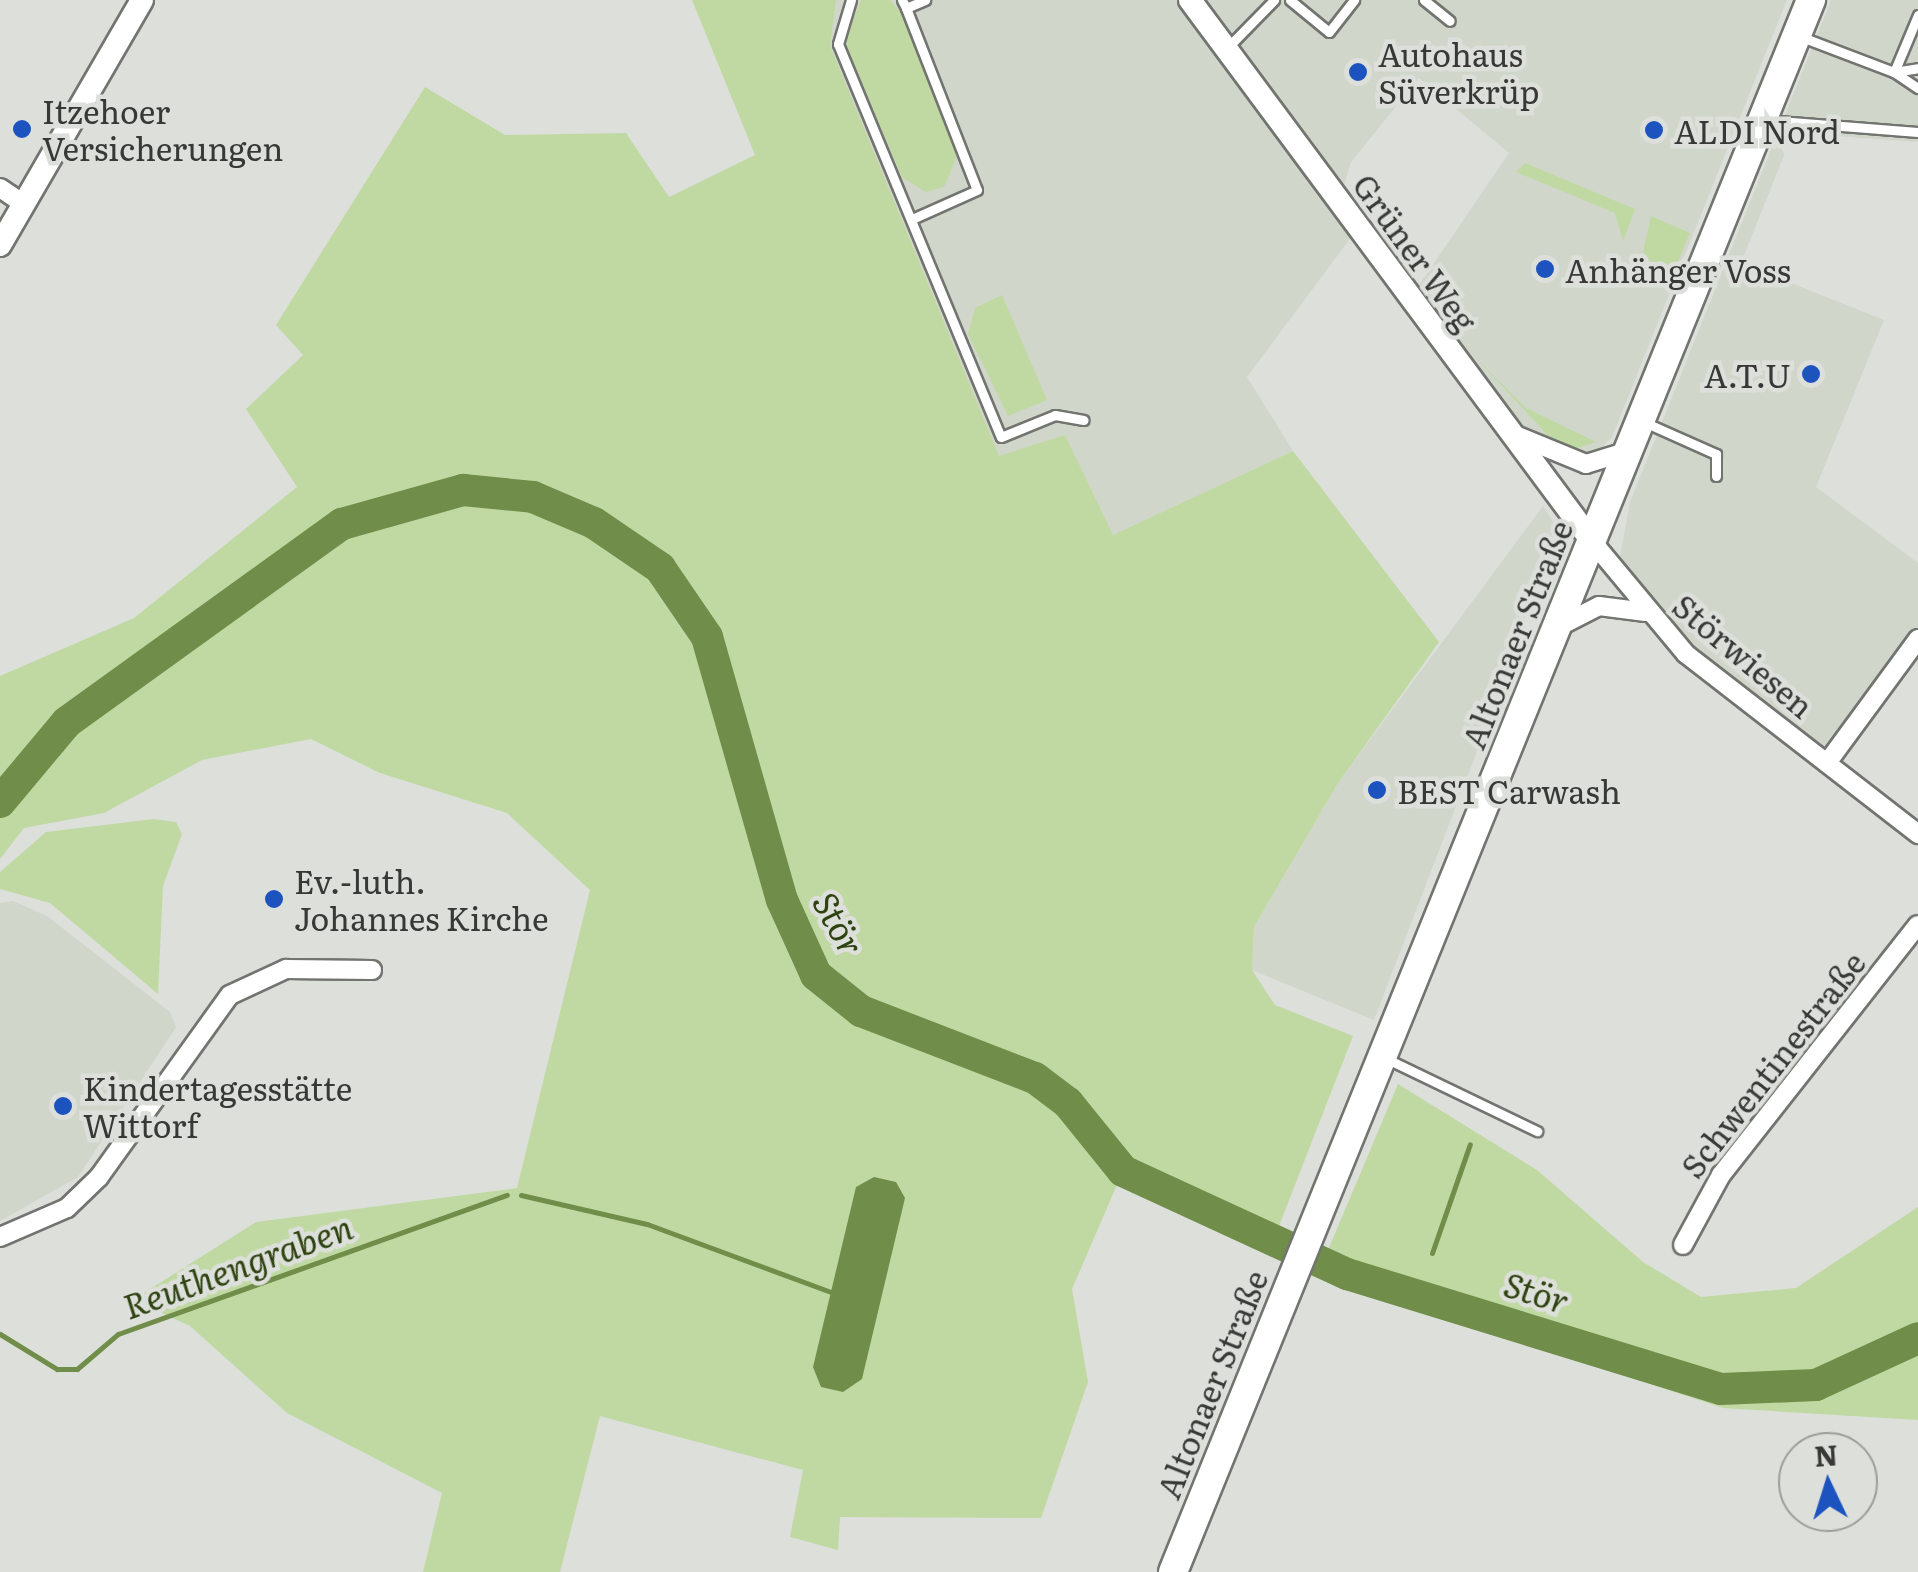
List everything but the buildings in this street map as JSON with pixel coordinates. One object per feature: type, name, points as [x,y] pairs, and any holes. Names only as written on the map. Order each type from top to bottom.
[{"type":"main road","name":"Altonaer Straße","points":[[1173,1572],[1811,0]]},
{"type":"street","points":[[0,246],[142,0]]},
{"type":"street","name":"Grüner Weg","points":[[1190,0],[1591,540]]},
{"type":"street","points":[[0,188],[24,205]]},
{"type":"street","points":[[1508,432],[1586,464],[1629,451]]},
{"type":"street","name":"Störwiesen","points":[[1591,540],[1646,612],[1918,834]]},
{"type":"street","points":[[1557,628],[1599,606],[1646,612]]},
{"type":"street","name":"Störwiesen","points":[[1827,763],[1918,638]]},
{"type":"street","name":"Schwentinestraße","points":[[1683,1245],[1720,1175],[1918,925]]},
{"type":"street","points":[[0,1238],[67,1208],[99,1177],[230,995],[286,969],[372,970]]},
{"type":"lane","points":[[852,0],[838,44],[914,218],[1002,437],[1055,415],[1084,420]]},
{"type":"lane","points":[[914,218],[978,190],[904,4],[925,0]]},
{"type":"lane","points":[[1226,48],[1274,0]]},
{"type":"lane","points":[[1290,0],[1329,32],[1354,0]]},
{"type":"lane","points":[[1424,0],[1450,21]]},
{"type":"lane","points":[[1894,72],[1918,15]]},
{"type":"lane","points":[[1796,35],[1894,72],[1918,88]]},
{"type":"lane","points":[[1894,72],[1918,68]]},
{"type":"lane","points":[[1764,120],[1918,132]]},
{"type":"lane","points":[[1641,421],[1716,454],[1716,476]]},
{"type":"lane","points":[[1382,1057],[1537,1130]]},
{"type":"shaded area","points":[[692,0],[1176,0],[1352,236],[1247,377],[1293,451],[1107,538],[985,481]]},
{"type":"shaded area","points":[[692,0],[836,0],[830,46],[999,456],[1065,435],[1113,535],[1293,451],[1439,642],[1338,783],[1254,927],[1252,970],[1275,1005],[1353,1036],[1272,1244],[1123,1171],[1072,1289],[1088,1382],[1041,1518],[840,1517],[838,1550],[790,1537],[803,1470],[600,1416],[560,1572],[423,1572],[442,1493],[287,1413],[190,1326],[133,1300],[256,1222],[517,1188],[590,890],[507,813],[380,773],[311,739],[202,760],[104,813],[24,828],[0,859],[0,676],[134,618],[297,487],[246,409],[303,355],[276,325],[425,87],[505,135],[626,133],[669,197],[755,155]]},
{"type":"shaded area","points":[[861,0],[890,0],[901,13],[957,156],[944,187],[926,192],[902,177],[844,42]]},
{"type":"shaded area","points":[[1198,0],[1787,0],[1612,437],[1586,464],[1557,457],[1517,419],[1415,291],[1509,153],[1419,78],[1351,162],[1341,195]]},
{"type":"shaded area","points":[[1831,0],[1918,0],[1918,142],[1793,133],[1741,263],[1884,320],[1816,487],[1918,563],[1918,639],[1827,763],[1686,654],[1617,573],[1630,502]]},
{"type":"shaded area","points":[[1525,163],[1635,209],[1623,241],[1615,213],[1516,172]]},
{"type":"shaded area","points":[[1651,216],[1690,233],[1669,283],[1643,252]]},
{"type":"shaded area","points":[[1002,295],[1047,400],[1008,416],[968,334],[975,308]]},
{"type":"shaded area","points":[[1476,358],[1526,408],[1596,442],[1568,451],[1556,444]]},
{"type":"shaded area","points":[[1543,506],[1557,528],[1527,621],[1374,1020],[1252,970],[1254,927],[1338,783]]},
{"type":"shaded area","points":[[154,819],[176,822],[182,834],[163,886],[158,994],[50,903],[0,889],[0,872],[46,832]]},
{"type":"shaded area","name":"Kindertagesstätte Wittorf","points":[[13,901],[47,916],[170,1012],[176,1027],[78,1177],[0,1221],[0,903]]},
{"type":"shaded area","points":[[1398,1084],[1537,1170],[1643,1262],[1701,1297],[1796,1288],[1918,1207],[1918,1420],[1723,1408],[1318,1274]]},
{"type":"shaded area","points":[[874,1177],[896,1182],[905,1198],[862,1379],[843,1392],[821,1387],[813,1367],[856,1187]]},
{"type":"waterway","name":"Stör","points":[[0,802],[67,722],[342,524],[463,490],[533,497],[594,523],[660,568],[707,637],[782,900],[816,975],[861,1011],[1035,1078],[1068,1103],[1123,1171],[1347,1274],[1721,1389],[1816,1385],[1918,1338]]},
{"type":"waterway","points":[[1432,1253],[1470,1144]]},
{"type":"waterway","name":"Reuthengraben","points":[[0,1334],[57,1369],[77,1369],[118,1334],[507,1195]]},
{"type":"waterway","name":"Reuthengraben","points":[[521,1195],[647,1224],[831,1292]]},
{"type":"place","name":"Autohaus Süverkrüp","points":[[1358,72]]},
{"type":"place","name":"Itzehoer Versicherungen","points":[[22,129]]},
{"type":"place","name":"ALDI Nord","points":[[1654,130]]},
{"type":"place","name":"Anhänger Voss","points":[[1545,269]]},
{"type":"place","name":"A.T.U","points":[[1811,374]]},
{"type":"place","name":"BEST Carwash","points":[[1377,790]]},
{"type":"place","name":"Ev.-luth. Johannes Kirche","points":[[274,899]]},
{"type":"place","name":"Kindertagesstätte Wittorf","points":[[63,1106]]}]
